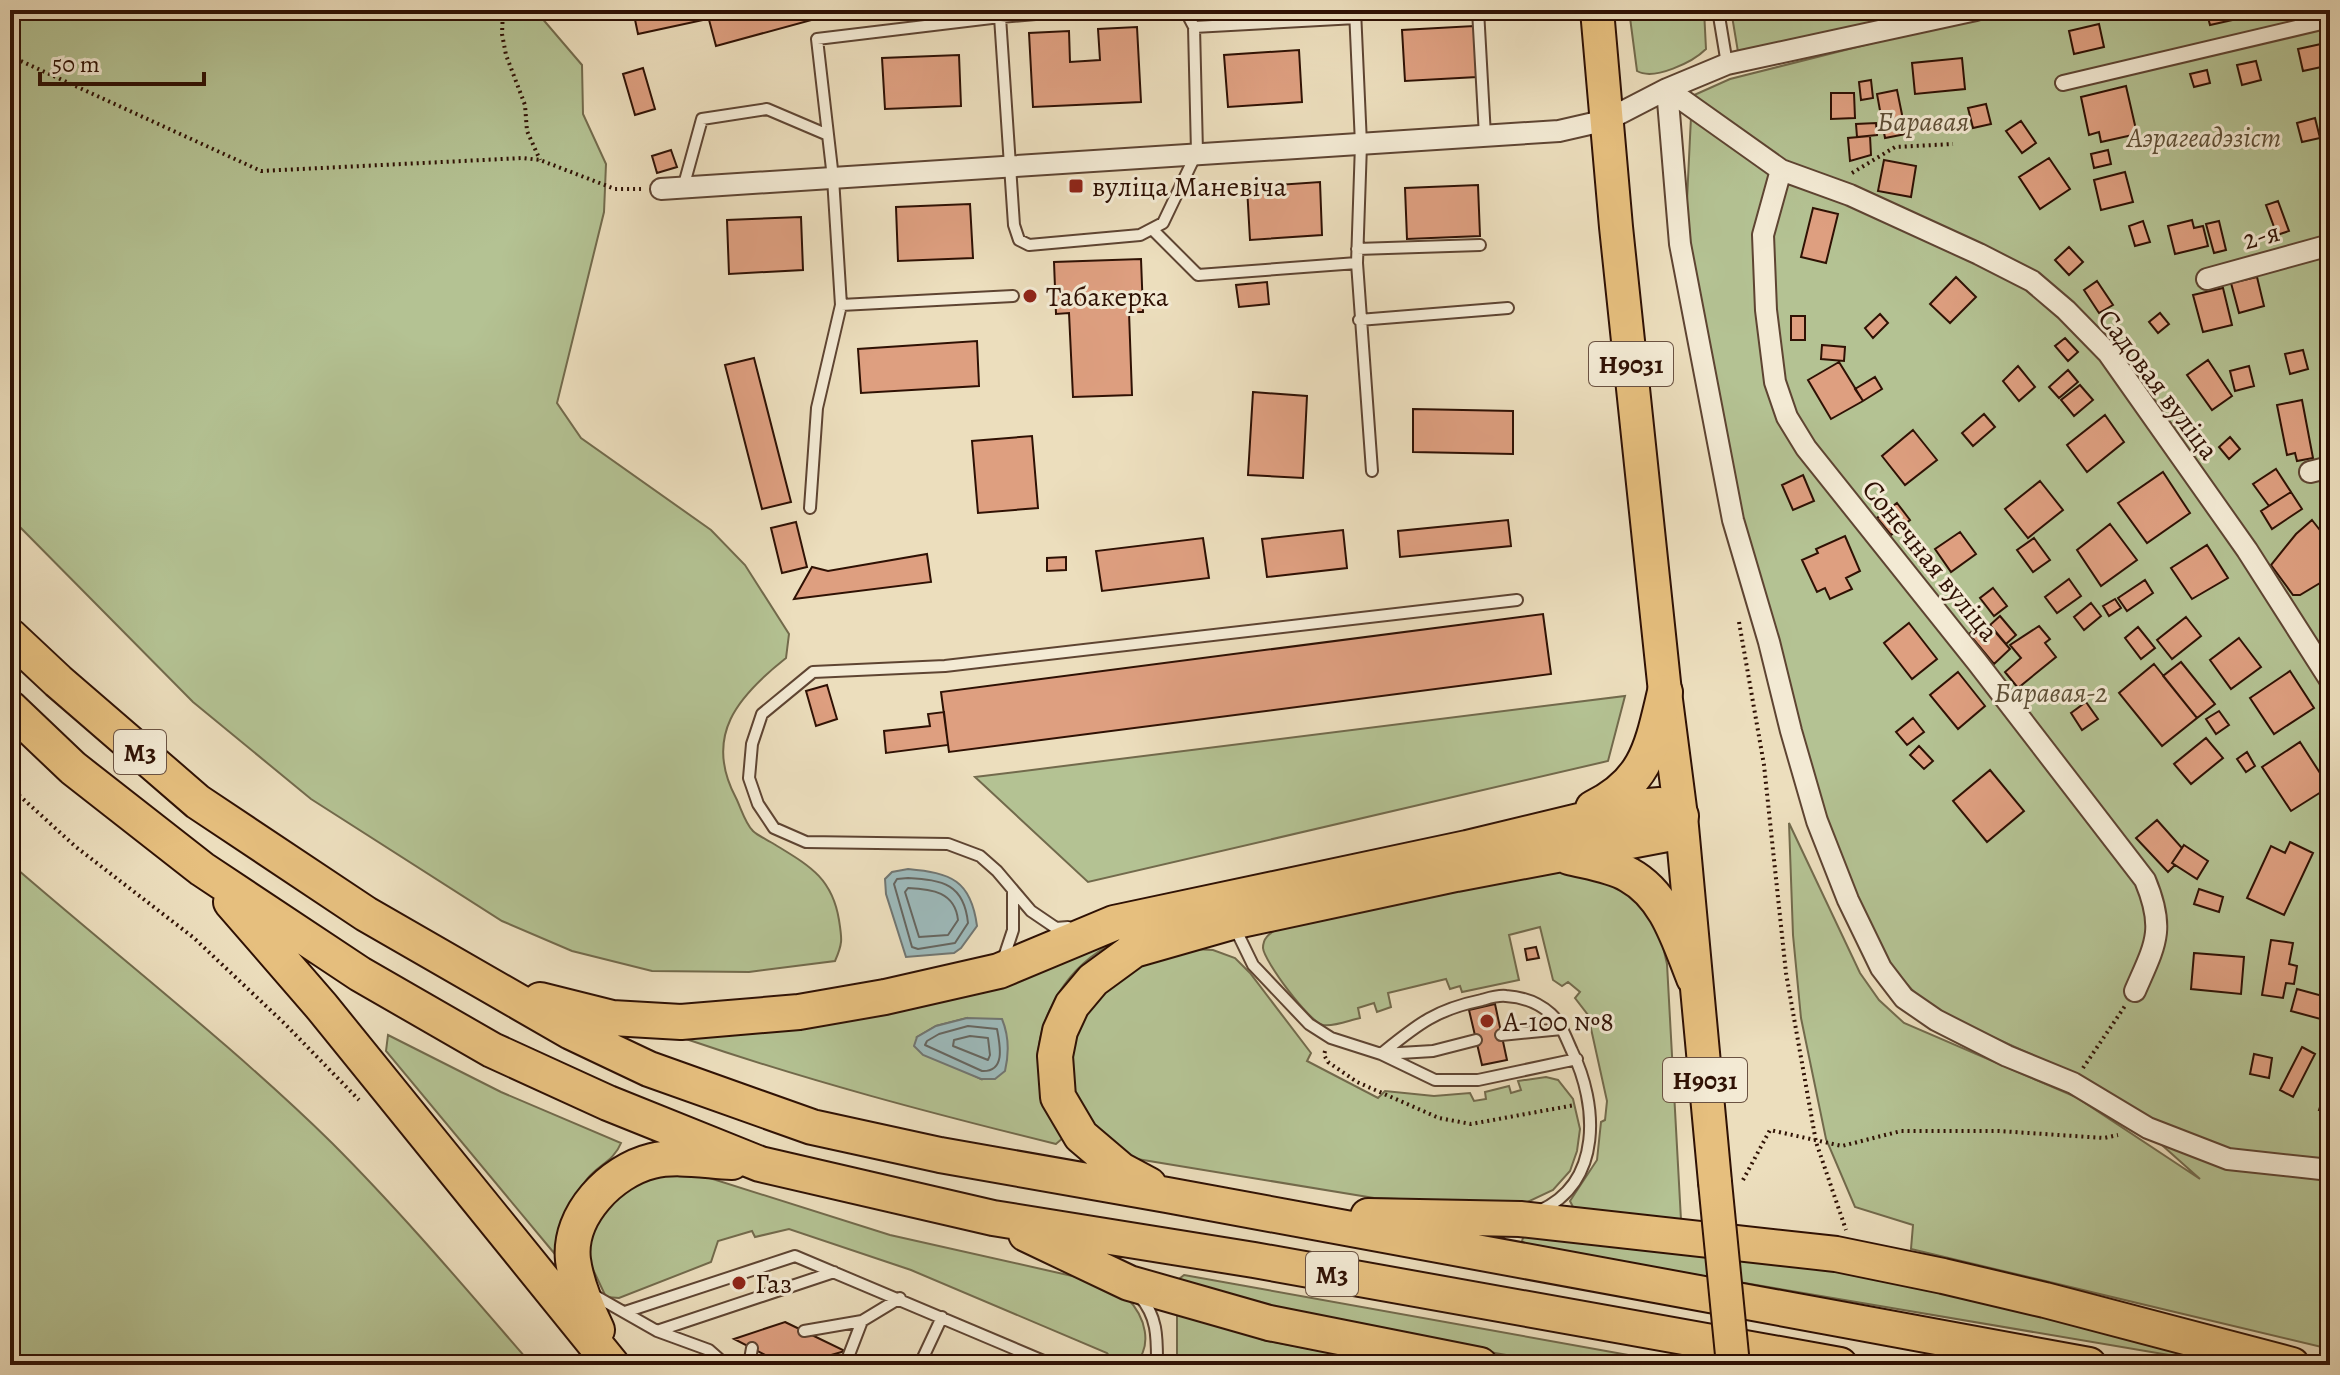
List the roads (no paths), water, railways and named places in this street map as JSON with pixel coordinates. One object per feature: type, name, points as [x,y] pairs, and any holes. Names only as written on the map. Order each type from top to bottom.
[{"type":"highway","name":"М3","points":[[10,636],[198,802],[366,914],[571,1032],[649,1069],[812,1127],[940,1155],[2089,1365]]},
{"type":"highway","points":[[1557,842],[1601,804],[1626,789],[1649,748],[1665,692]]},
{"type":"highway","name":"М3","points":[[10,708],[73,768],[202,869],[360,974],[492,1050],[608,1103],[760,1164],[993,1218],[1254,1260],[1840,1365]]},
{"type":"highway","points":[[491,987],[612,1018],[681,1022],[799,1012],[885,997],[999,971],[1114,923],[1229,911],[1456,874],[1557,842],[1637,807],[1660,805],[1681,816]]},
{"type":"highway","points":[[1557,842],[1628,874],[1646,888],[1662,906],[1694,978]]},
{"type":"highway","points":[[202,869],[331,1019],[612,1365]]},
{"type":"highway","points":[[1167,1195],[1121,1170],[1081,1136],[1058,1097],[1055,1056],[1060,1031],[1072,1005],[1093,980],[1134,950],[1229,911]]},
{"type":"highway","points":[[612,1365],[580,1287],[573,1258],[577,1231],[598,1194],[629,1168],[655,1160],[760,1164]]},
{"type":"highway","points":[[1284,1216],[1520,1219],[1836,1254],[2045,1300],[2292,1365]]},
{"type":"highway","points":[[993,1218],[1129,1283],[1269,1323],[1480,1365]]},
{"type":"main road","name":"Н9031","points":[[1597,10],[1665,692],[1681,816],[1694,978],[1729,1181],[1733,1365]]},
{"type":"street","points":[[661,189],[1559,131],[1607,120],[1667,89],[1727,64],[1976,10]]},
{"type":"street","points":[[2063,83],[2330,20]]},
{"type":"street","points":[[1667,89],[1680,244],[1733,520],[1817,821],[1848,900],[1881,968],[1904,998],[1936,1020],[1993,1049],[2073,1083],[2148,1128],[2228,1159],[2330,1170]]},
{"type":"street","name":"Садовая вуліца","points":[[1667,89],[1781,170],[1879,208],[2032,281],[2066,310],[2108,353],[2247,550],[2330,680]]},
{"type":"street","name":"Сонечная вуліца","points":[[1781,170],[1763,235],[1766,310],[1775,382],[1787,417],[1806,448],[1987,674],[2145,880],[2155,905],[2157,940],[2135,991]]},
{"type":"street","name":"2-я","points":[[2207,279],[2330,245]]},
{"type":"street","points":[[2310,472],[2330,467]]},
{"type":"lane","points":[[810,508],[817,408],[841,305],[833,178],[817,39],[1082,10]]},
{"type":"lane","points":[[1000,17],[1014,225],[1019,240],[1029,245],[1140,235],[1163,223],[1197,152],[1194,27],[1185,10]]},
{"type":"lane","points":[[1478,10],[1485,136]]},
{"type":"lane","points":[[1718,10],[1727,64]]},
{"type":"lane","points":[[1194,27],[1356,14],[1361,144],[1357,263],[1372,471]]},
{"type":"lane","points":[[683,188],[702,119],[767,109],[828,135]]},
{"type":"lane","points":[[1152,229],[1198,275],[1357,263]]},
{"type":"lane","points":[[1357,249],[1480,245]]},
{"type":"lane","points":[[841,305],[1013,296]]},
{"type":"lane","points":[[1359,320],[1508,308]]},
{"type":"lane","points":[[1114,923],[1056,928],[1031,911],[980,856],[948,844],[806,842],[774,828],[758,804],[749,778],[752,744],[762,714],[813,672],[945,666],[1517,600]]},
{"type":"lane","points":[[999,971],[1013,930],[1013,891]]},
{"type":"lane","points":[[1229,911],[1253,965],[1309,1024],[1331,1038],[1381,1054],[1435,1080],[1478,1080],[1577,1059]]},
{"type":"lane","points":[[1381,1054],[1426,1019],[1460,1005],[1503,995],[1534,1002],[1552,1015],[1577,1059],[1590,1103],[1592,1128],[1588,1156],[1564,1197],[1520,1219]]},
{"type":"lane","points":[[1501,1035],[1562,1029]]},
{"type":"lane","points":[[1381,1054],[1433,1051],[1476,1040]]},
{"type":"lane","points":[[625,1312],[795,1256],[1053,1365]]},
{"type":"lane","points":[[657,1331],[834,1272]]},
{"type":"lane","points":[[1129,1283],[1147,1305],[1158,1332],[1157,1365]]},
{"type":"lane","points":[[580,1287],[657,1331],[709,1350],[726,1365]]},
{"type":"lane","points":[[804,1331],[862,1321],[900,1298]]},
{"type":"lane","points":[[920,1364],[942,1317]]},
{"type":"lane","points":[[833,1365],[847,1360],[862,1321]]},
{"type":"lane","points":[[749,1365],[752,1348]]},
{"type":"water","points":[[908,869],[947,877],[964,889],[970,898],[977,926],[954,953],[906,957],[886,894],[885,879],[892,872]]},
{"type":"water","points":[[967,1018],[1002,1019],[1007,1038],[1007,1058],[1005,1071],[995,1079],[981,1079],[923,1055],[914,1046],[917,1037],[936,1026]]},
{"type":"place","name":"вуліца Маневіча","points":[[1076,186]]},
{"type":"place","name":"Табакерка","points":[[1030,296]]},
{"type":"place","name":"A-100 №8","points":[[1487,1021]]},
{"type":"place","name":"Газ","points":[[739,1283]]},
{"type":"park label","name":"Баравая","points":[[1923,121]]},
{"type":"park label","name":"Аэрагеадэзіст","points":[[2204,137]]},
{"type":"park label","name":"Баравая-2","points":[[2051,692]]}]
